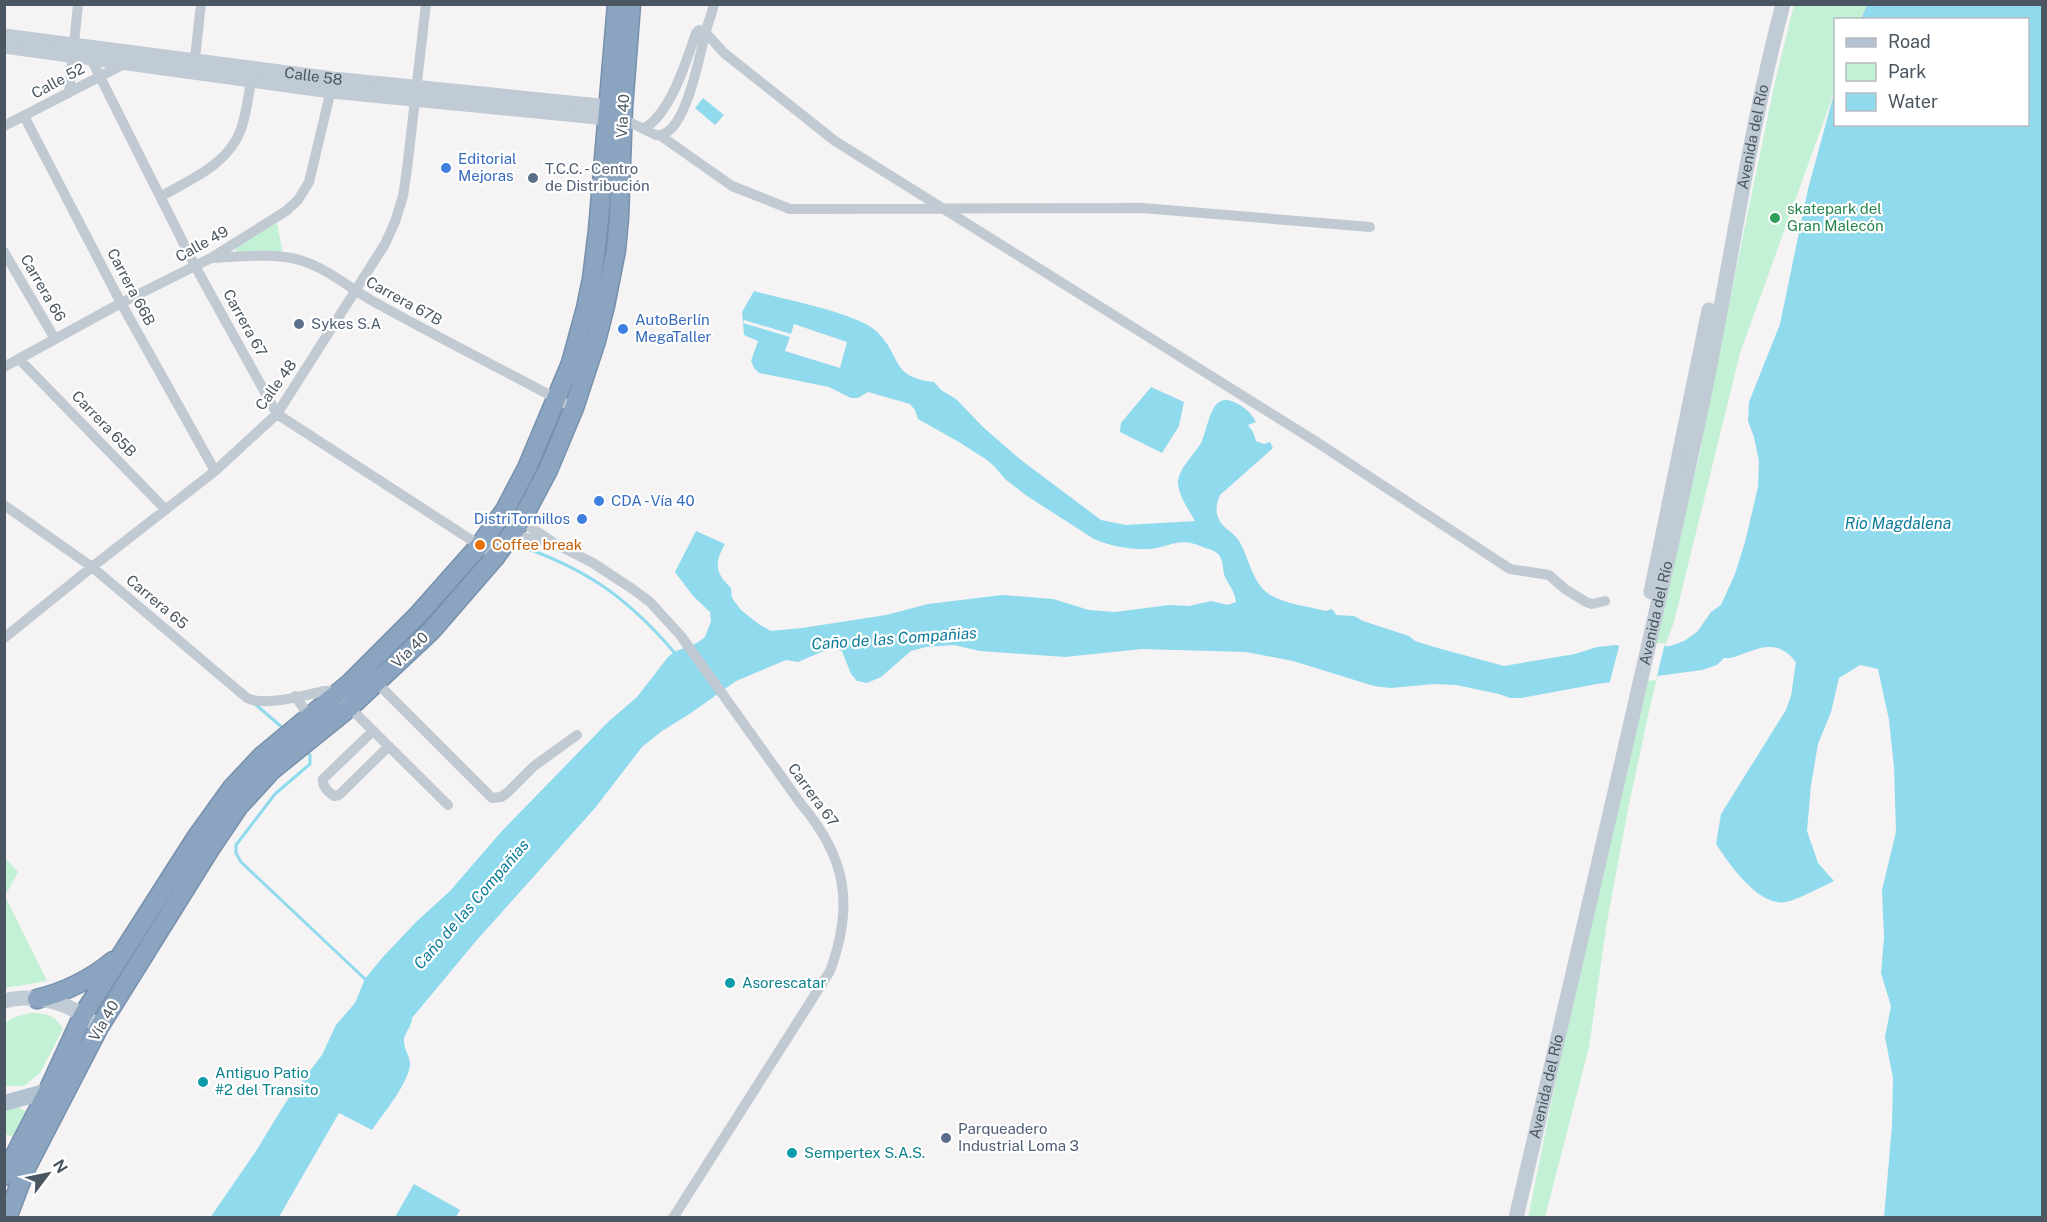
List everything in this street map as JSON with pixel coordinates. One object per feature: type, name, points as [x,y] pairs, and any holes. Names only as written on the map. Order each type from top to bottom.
[{"type":"highway","name":"Vía 40","points":[[5,1175],[48,1091],[83,1015],[131,942],[203,843],[255,786],[282,750],[312,722],[343,701],[376,683],[431,630],[496,556],[516,528],[548,470],[574,408],[602,318],[616,250],[620,217],[615,113],[617,4]]},
{"type":"highway","name":"Vía 40","points":[[343,701],[480,545],[505,510],[527,468],[556,399],[579,336],[592,279],[631,4]]},
{"type":"highway","name":"Vía 40","points":[[7,1218],[18,1151],[99,1027],[203,843]]},
{"type":"highway","points":[[37,999],[66,990],[90,978],[112,962],[131,942]]},
{"type":"main road","name":"Avenida del Río","points":[[1516,1218],[1646,638],[1747,116],[1772,4]]},
{"type":"main road","name":"Avenida del Río","points":[[1646,638],[1704,396],[1746,168],[1783,4]]},
{"type":"main road","name":"Calle 58","points":[[4,36],[126,63],[194,66]]},
{"type":"main road","name":"Calle 58","points":[[4,46],[80,51],[332,85],[615,113]]},
{"type":"main road","name":"Avenida del Río","points":[[1507,1218],[1566,958],[1633,698]]},
{"type":"main road","points":[[4,1001],[18,998],[50,1000],[66,1005],[99,1027]]},
{"type":"main road","points":[[4,1103],[48,1091]]},
{"type":"street","points":[[69,93],[80,51],[78,4]]},
{"type":"street","points":[[194,66],[201,4]]},
{"type":"street","name":"Calle 48","points":[[6,635],[215,471],[277,414],[356,292],[385,244],[395,222],[403,195],[426,4]]},
{"type":"street","points":[[662,136],[672,126],[686,103],[714,4]]},
{"type":"street","points":[[645,128],[658,118],[672,94],[696,33],[699,30],[705,32],[724,53],[824,134],[1315,441],[1510,569],[1549,575],[1565,589],[1586,602],[1592,604],[1605,601]]},
{"type":"street","name":"Carrera 67","points":[[80,51],[100,76],[195,266],[277,414],[496,556]]},
{"type":"street","name":"Calle 52","points":[[4,126],[126,63]]},
{"type":"street","points":[[162,196],[214,165],[231,149],[241,129],[252,74]]},
{"type":"street","name":"Calle 49","points":[[4,367],[121,303],[211,258],[286,211],[298,200],[309,182],[332,85]]},
{"type":"street","points":[[615,113],[662,136],[732,186],[790,209],[1142,208],[1370,227]]},
{"type":"street","name":"Carrera 66B","points":[[24,116],[121,303],[215,471]]},
{"type":"street","name":"Carrera 66","points":[[4,252],[55,339]]},
{"type":"street","name":"Carrera 67B","points":[[211,258],[273,257],[297,260],[312,265],[338,278],[356,292],[574,408]]},
{"type":"street","name":"Carrera 65B","points":[[19,359],[166,510]]},
{"type":"street","name":"Carrera 65","points":[[4,505],[92,567],[246,698],[266,701],[331,691],[343,701]]},
{"type":"street","name":"Carrera 67","points":[[505,510],[516,528],[554,543],[593,563],[650,602],[681,636],[825,836],[840,872],[844,918],[840,945],[830,971],[673,1218]]},
{"type":"street","name":"Carrera 67","points":[[516,528],[554,543]]},
{"type":"street","points":[[376,683],[492,798],[507,794],[534,766],[577,735]]},
{"type":"street","points":[[295,696],[312,722]]},
{"type":"street","points":[[343,701],[448,805]]},
{"type":"street","points":[[373,731],[323,778],[324,787],[330,794],[339,795],[389,746]]},
{"type":"green space","points":[[1794,5],[1867,5],[1861,18],[1834,18],[1834,93],[1740,353],[1674,622],[1666,643],[1651,702],[1607,922],[1589,1047],[1545,1217],[1528,1218],[1576,981],[1666,588],[1699,457],[1775,82]]},
{"type":"green space","points":[[277,223],[283,254],[237,253],[235,247]]},
{"type":"green space","points":[[5,858],[18,872],[5,896]]},
{"type":"green space","points":[[5,896],[47,981],[5,988]]},
{"type":"green space","points":[[30,1013],[50,1016],[63,1029],[40,1073],[24,1086],[5,1086],[5,1023],[15,1017]]},
{"type":"green space","points":[[15,1105],[29,1113],[16,1138],[5,1134],[4,1107]]},
{"type":"water","name":"Río Magdalena","points":[[1867,5],[2042,5],[2042,1217],[1884,1217],[1892,1126],[1893,1078],[1885,1037],[1891,1006],[1881,973],[1884,937],[1882,890],[1896,832],[1894,767],[1889,720],[1878,669],[1860,665],[1839,678],[1831,712],[1818,744],[1811,785],[1807,831],[1818,863],[1834,881],[1796,899],[1779,902],[1768,899],[1747,884],[1716,844],[1721,814],[1786,710],[1791,696],[1796,662],[1791,656],[1774,647],[1755,649],[1724,658],[1717,665],[1702,670],[1510,698],[1456,685],[1435,684],[1391,688],[1374,686],[1293,661],[1246,652],[1142,649],[1065,657],[980,651],[954,645],[926,647],[911,651],[881,677],[867,683],[857,681],[851,674],[842,651],[835,649],[826,650],[798,662],[786,660],[736,681],[662,731],[642,747],[595,808],[476,941],[412,1018],[404,1039],[410,1063],[408,1074],[372,1130],[339,1113],[279,1217],[210,1218],[286,1102],[322,1055],[336,1025],[355,1003],[365,979],[382,958],[450,891],[501,832],[608,722],[637,697],[668,657],[705,637],[711,621],[710,612],[693,596],[675,572],[696,531],[725,544],[719,557],[718,568],[731,588],[732,598],[741,610],[771,631],[886,615],[928,604],[1002,595],[1053,599],[1089,610],[1115,612],[1169,605],[1189,606],[1211,601],[1228,605],[1236,602],[1225,577],[1221,558],[1216,552],[1187,542],[1142,549],[1121,547],[1094,539],[1027,496],[1005,479],[987,460],[918,419],[910,404],[868,392],[858,398],[851,398],[829,387],[759,373],[751,361],[758,341],[744,335],[742,312],[754,291],[819,307],[867,324],[884,340],[903,370],[920,379],[934,382],[941,390],[956,399],[983,427],[1021,460],[1101,520],[1126,525],[1195,521],[1180,493],[1179,478],[1201,443],[1216,405],[1227,400],[1239,405],[1248,411],[1256,422],[1248,425],[1256,441],[1264,444],[1270,442],[1273,448],[1220,495],[1217,514],[1222,524],[1239,541],[1263,589],[1282,600],[1326,611],[1331,609],[1336,615],[1354,616],[1409,636],[1415,641],[1504,666],[1575,654],[1597,647],[1670,646],[1684,641],[1697,632],[1711,612],[1721,605],[1735,574],[1745,542],[1758,487],[1759,461],[1748,421],[1749,402],[1780,324],[1808,189],[1834,94],[1834,126],[2029,126],[2029,18],[1861,18]]},
{"type":"water","points":[[703,98],[724,115],[715,125],[695,108]]},
{"type":"water","points":[[1151,387],[1184,402],[1179,426],[1162,453],[1120,432],[1121,423]]},
{"type":"water","points":[[414,1184],[460,1210],[456,1217],[395,1217]]},
{"type":"pier","points":[[744,320],[791,334],[794,324],[847,342],[840,368],[785,351],[790,337],[743,323]]},
{"type":"pier","points":[[1620,643],[1630,645],[1665,643],[1656,680],[1609,685]]},
{"type":"waterway","points":[[517,545],[564,564],[603,586],[639,615],[674,652]]},
{"type":"waterway","points":[[255,704],[284,729]]},
{"type":"waterway","points":[[306,751],[310,755],[310,764],[275,794],[236,845],[236,853],[241,862],[365,979],[368,979]]},
{"type":"place","name":"Editorial Mejoras","points":[[446,168]]},
{"type":"place","name":"T.C.C. - Centro de Distribución","points":[[533,178]]},
{"type":"place","name":"skatepark del Gran Malecón","points":[[1775,218]]},
{"type":"place","name":"Sykes S.A","points":[[299,324]]},
{"type":"place","name":"AutoBerlín MegaTaller","points":[[623,329]]},
{"type":"place","name":"CDA - Vía 40","points":[[599,501]]},
{"type":"place","name":"DistriTornillos","points":[[582,519]]},
{"type":"place","name":"Coffee break","points":[[480,545]]},
{"type":"place","name":"Asorescatar","points":[[730,983]]},
{"type":"place","name":"Antiguo Patio #2 del Transito","points":[[203,1082]]},
{"type":"place","name":"Parqueadero Industrial Loma 3","points":[[946,1138]]},
{"type":"place","name":"Sempertex S.A.S.","points":[[792,1153]]},
{"type":"water label","name":"Caño de las Compañias","points":[[894,638]]},
{"type":"water label","name":"Caño de las Compañias","points":[[471,904]]}]
